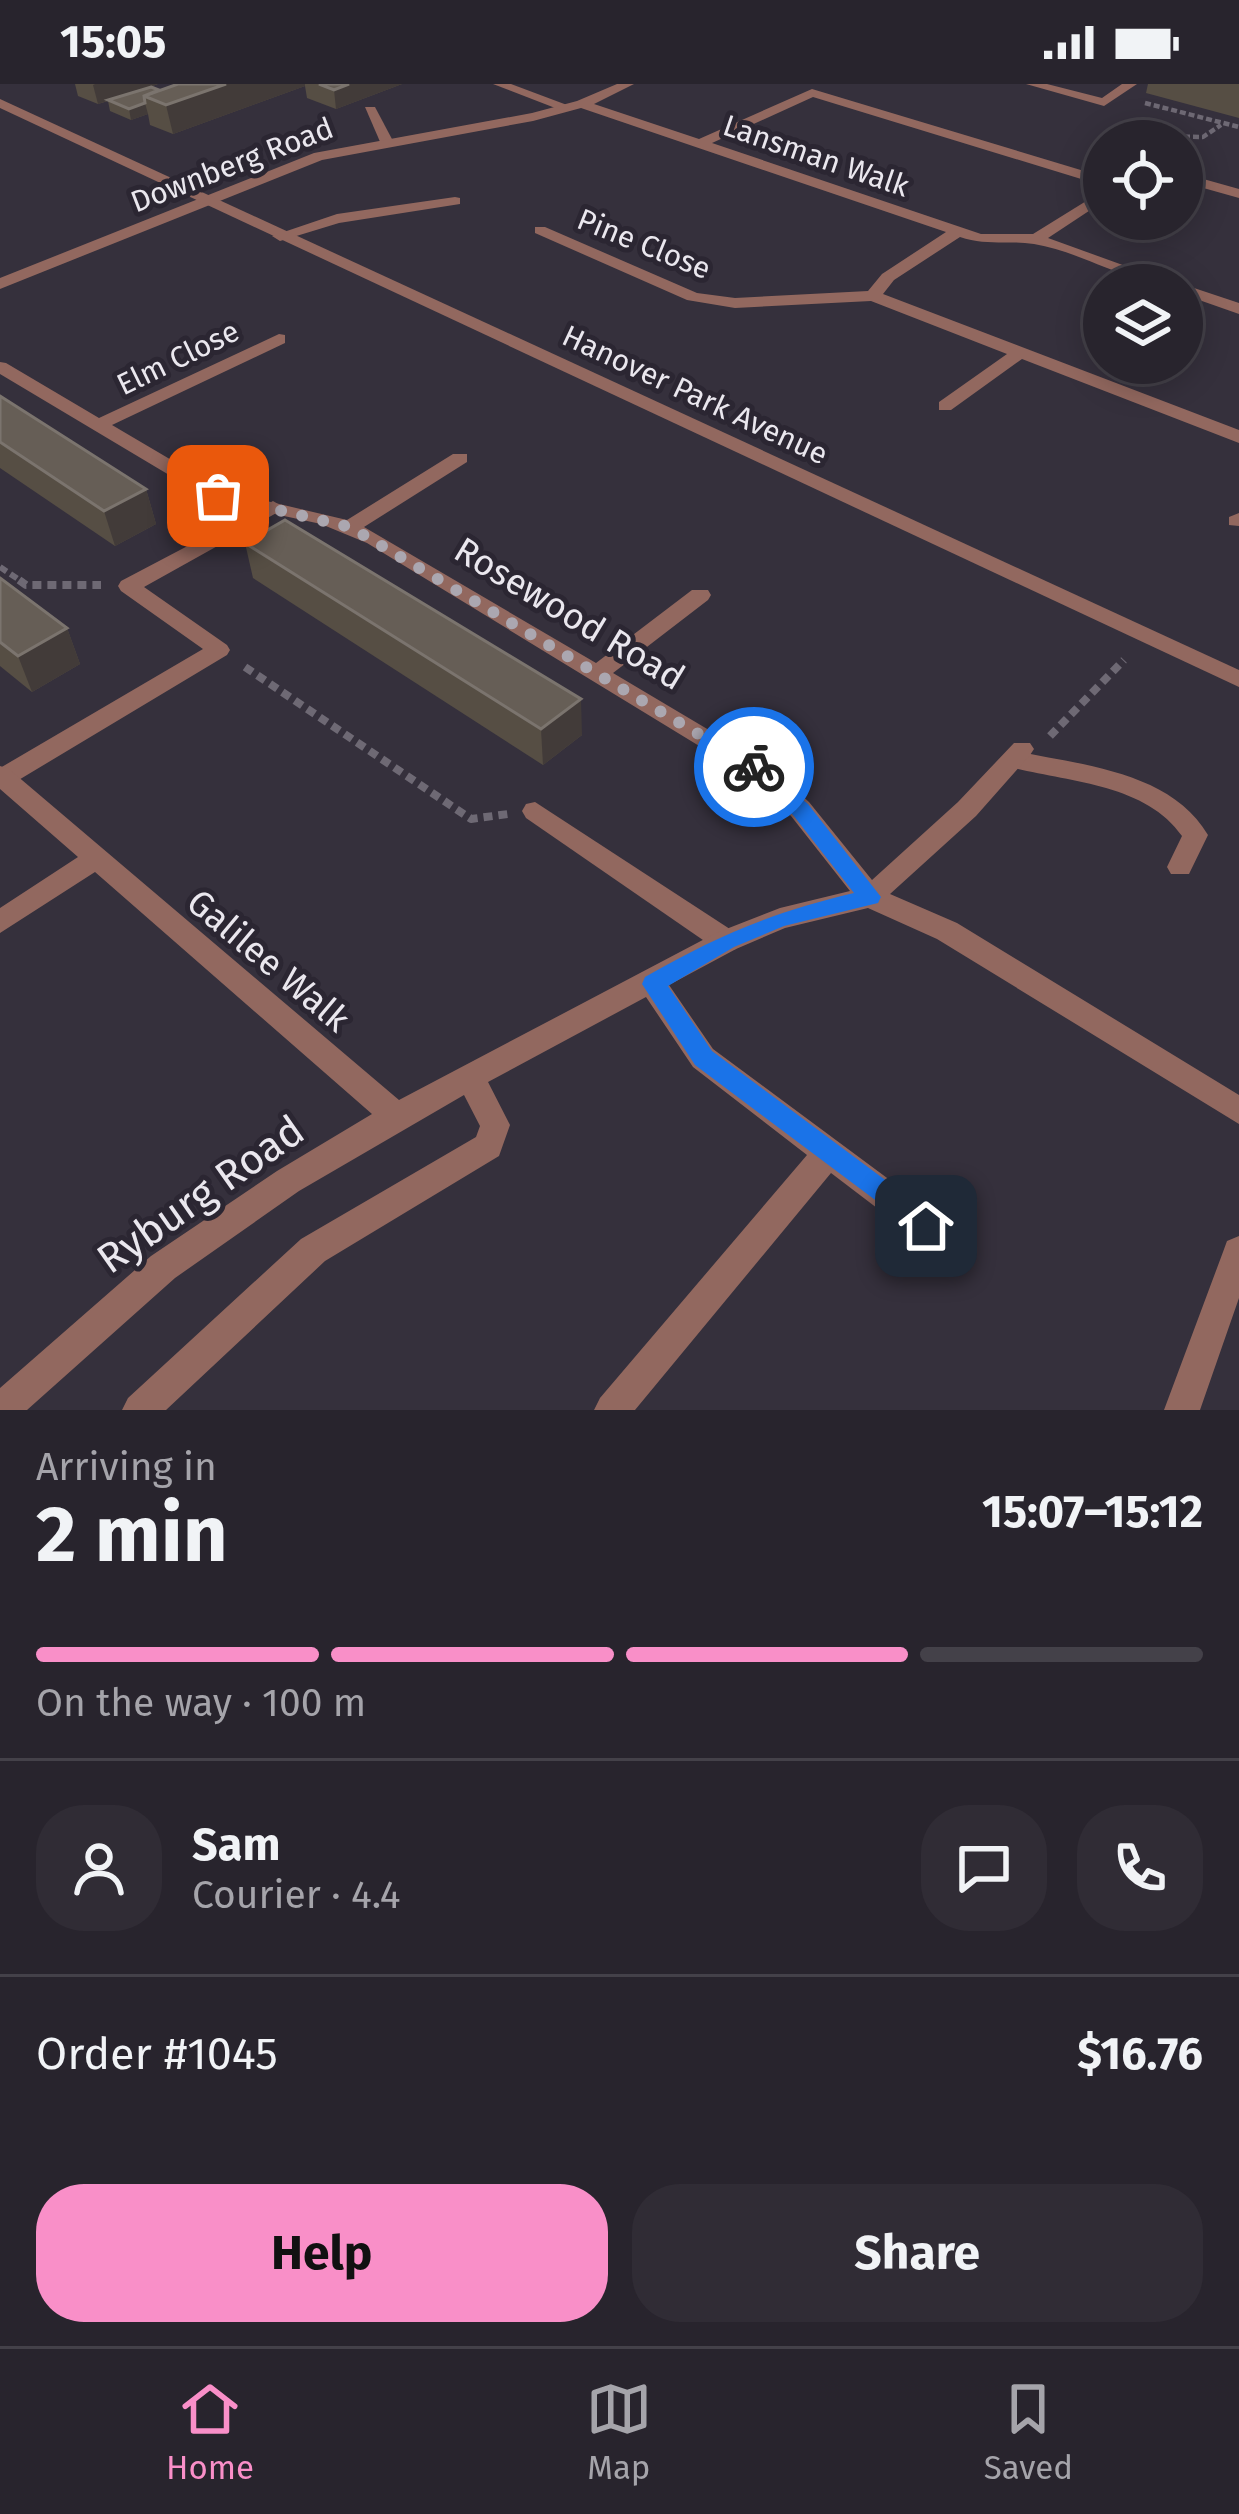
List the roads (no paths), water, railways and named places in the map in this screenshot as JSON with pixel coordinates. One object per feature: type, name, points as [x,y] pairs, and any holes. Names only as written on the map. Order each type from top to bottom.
[{"type":"street","name":"Hanover Park Avenue","points":[[0,84],[60,113],[128,162]]},
{"type":"street","name":"Lansman Walk","points":[[499,84],[699,144],[957,232],[1007,242],[1036,239],[1109,264]]},
{"type":"street","name":"Downberg Road","points":[[0,284],[319,156],[575,106],[628,84]]},
{"type":"street","points":[[1032,84],[1104,101],[1131,84]]},
{"type":"street","points":[[699,144],[817,93],[1083,175]]},
{"type":"street","name":"Hanover Park Avenue","points":[[0,103],[1239,679]]},
{"type":"street","points":[[370,110],[386,141]]},
{"type":"street","points":[[1203,183],[1239,194]]},
{"type":"street","points":[[280,236],[337,219],[455,201]]},
{"type":"street","points":[[1036,239],[1083,208]]},
{"type":"street","name":"Pine Close","points":[[540,230],[693,297],[735,303],[873,296]]},
{"type":"street","points":[[957,232],[888,277],[873,296],[1239,437]]},
{"type":"street","points":[[1203,296],[1239,309]]},
{"type":"street","name":"Elm Close","points":[[100,424],[279,339]]},
{"type":"street","points":[[945,406],[1018,353]]},
{"type":"street","name":"Rosewood Road","points":[[0,367],[218,496],[350,527],[598,672],[759,771],[832,845],[870,897],[946,931],[1239,1111]]},
{"type":"street","points":[[350,527],[460,458]]},
{"type":"street","points":[[2,777],[219,650],[128,586],[273,507]]},
{"type":"street","points":[[598,672],[700,595]]},
{"type":"street","points":[[870,897],[1025,751],[1174,808],[1195,835],[1180,866]]},
{"type":"street","name":"Galilee Walk","points":[[2,777],[396,1116]]},
{"type":"street","points":[[535,811],[726,941]]},
{"type":"street","points":[[0,922],[94,860]]},
{"type":"street","name":"Ryburg Road","points":[[1,1410],[163,1267],[288,1181],[396,1116],[653,984],[726,941],[780,919],[870,897]]},
{"type":"street","points":[[653,984],[704,1058],[926,1226]]},
{"type":"street","points":[[140,1410],[313,1250],[488,1146],[495,1125],[470,1078]]},
{"type":"street","points":[[612,1410],[827,1154]]},
{"type":"street","points":[[1182,1410],[1239,1252]]}]
